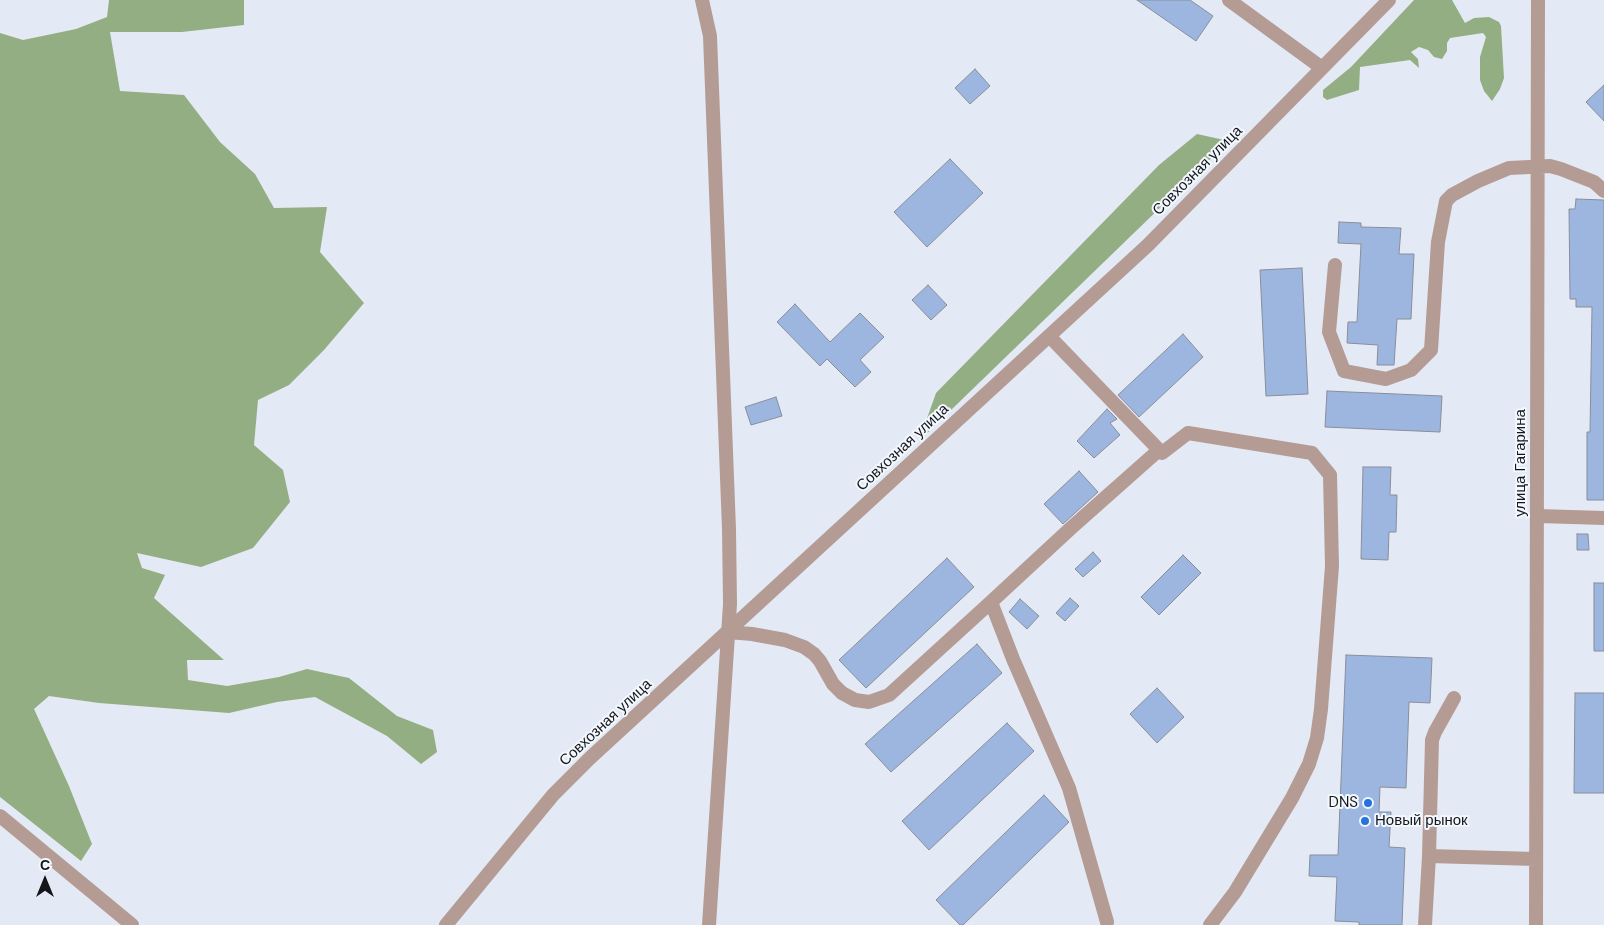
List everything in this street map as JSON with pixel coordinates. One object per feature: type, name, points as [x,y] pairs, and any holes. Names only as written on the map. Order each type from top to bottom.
[{"type":"street","points":[[702,0],[710,36],[730,529],[730,604],[709,925]]},
{"type":"street","points":[[1229,0],[1322,68]]},
{"type":"street","name":"Совхозная улица","points":[[446,925],[553,795],[590,758],[1148,244],[1389,0]]},
{"type":"street","name":"улица Гагарина","points":[[1536,925],[1538,0]]},
{"type":"street","points":[[1335,265],[1329,332],[1344,371],[1386,379],[1411,370],[1430,350],[1438,242],[1446,201],[1452,194],[1509,168],[1550,166],[1594,182],[1604,191]]},
{"type":"street","points":[[1049,336],[1162,453],[1188,433],[1312,453],[1330,474],[1332,566],[1317,738],[1309,764],[1292,798],[1235,892],[1210,925]]},
{"type":"street","points":[[728,632],[785,640],[804,647],[820,661],[833,684],[842,694],[855,700],[869,702],[889,695],[1159,450]]},
{"type":"street","points":[[1538,516],[1604,518]]},
{"type":"street","points":[[991,602],[1013,659],[1069,788],[1108,922]]},
{"type":"street","points":[[1425,925],[1432,740],[1454,698]]},
{"type":"street","points":[[0,816],[132,925]]},
{"type":"street","points":[[1429,856],[1536,858]]},
{"type":"green space","points":[[109,0],[244,0],[244,25],[182,32],[110,32],[120,91],[184,95],[220,142],[255,174],[274,208],[327,207],[320,252],[364,303],[324,350],[289,385],[258,400],[254,445],[283,470],[290,502],[253,548],[201,567],[137,553],[142,568],[165,575],[154,598],[224,660],[187,660],[188,680],[227,686],[279,677],[307,669],[349,678],[397,716],[433,730],[437,752],[421,764],[387,736],[315,697],[277,702],[229,713],[99,703],[49,696],[34,709],[69,786],[92,844],[81,861],[0,797],[0,33],[23,40],[76,29],[107,17]]},
{"type":"green space","points":[[1414,0],[1452,0],[1465,23],[1474,18],[1489,17],[1499,22],[1501,26],[1504,78],[1500,89],[1492,101],[1484,91],[1480,80],[1480,57],[1486,37],[1483,33],[1450,38],[1447,43],[1447,51],[1442,59],[1434,57],[1428,50],[1419,47],[1411,52],[1418,59],[1419,68],[1410,60],[1360,67],[1359,90],[1327,100],[1323,97],[1323,90],[1351,67]]},
{"type":"green space","points":[[1197,134],[1229,141],[919,441],[936,393],[1159,165]]},
{"type":"building","points":[[1137,0],[1190,0],[1213,16],[1196,41]]},
{"type":"building","points":[[975,69],[990,86],[970,104],[955,88]]},
{"type":"building","points":[[1604,85],[1604,121],[1586,102]]},
{"type":"building","points":[[950,159],[983,193],[927,247],[894,212]]},
{"type":"building","points":[[1576,199],[1604,200],[1604,500],[1587,500],[1587,432],[1590,432],[1592,307],[1576,307],[1576,299],[1570,299],[1569,209],[1575,209]]},
{"type":"building","points":[[1339,222],[1361,223],[1361,227],[1401,228],[1399,254],[1414,254],[1411,319],[1397,319],[1394,365],[1377,365],[1378,345],[1347,343],[1348,322],[1357,322],[1361,244],[1338,243]]},
{"type":"building","points":[[1302,268],[1308,394],[1266,396],[1260,270]]},
{"type":"building","points":[[928,285],[947,305],[931,320],[912,300]]},
{"type":"building","points":[[795,304],[830,342],[860,313],[884,337],[860,360],[871,372],[855,387],[827,359],[820,366],[777,322]]},
{"type":"building","points":[[1183,334],[1203,357],[1139,417],[1118,395]]},
{"type":"building","points":[[1327,391],[1442,396],[1440,432],[1325,427]]},
{"type":"building","points":[[776,397],[782,416],[751,425],[745,407]]},
{"type":"building","points":[[1107,409],[1117,419],[1110,423],[1120,435],[1094,458],[1077,441]]},
{"type":"building","points":[[1363,467],[1391,467],[1390,495],[1397,495],[1396,532],[1389,532],[1388,560],[1361,559]]},
{"type":"building","points":[[1079,471],[1098,492],[1063,524],[1044,504]]},
{"type":"building","points":[[1577,534],[1588,534],[1589,550],[1577,550]]},
{"type":"building","points":[[1093,552],[1101,561],[1083,577],[1075,569]]},
{"type":"building","points":[[1183,555],[1201,573],[1159,615],[1141,597]]},
{"type":"building","points":[[947,558],[974,587],[866,688],[839,660]]},
{"type":"building","points":[[1594,583],[1604,583],[1604,651],[1594,651]]},
{"type":"building","points":[[1070,598],[1079,606],[1065,621],[1056,613]]},
{"type":"building","points":[[1020,599],[1039,616],[1027,629],[1009,612]]},
{"type":"building","points":[[977,644],[1002,673],[891,772],[865,744]]},
{"type":"building","name":"Новый рынок","points":[[1346,655],[1432,658],[1430,703],[1409,702],[1406,788],[1380,787],[1379,812],[1391,812],[1389,847],[1405,848],[1402,925],[1359,925],[1359,922],[1335,921],[1337,877],[1309,876],[1310,855],[1338,855]]},
{"type":"building","points":[[1157,688],[1184,717],[1157,743],[1130,714]]},
{"type":"building","points":[[1575,693],[1604,693],[1604,793],[1574,793]]},
{"type":"building","points":[[1007,723],[1034,751],[929,850],[902,821]]},
{"type":"building","points":[[1044,795],[1069,822],[963,925],[960,925],[936,900]]},
{"type":"place","name":"DNS","points":[[1368,803]]},
{"type":"place","name":"Новый рынок","points":[[1365,821]]}]
